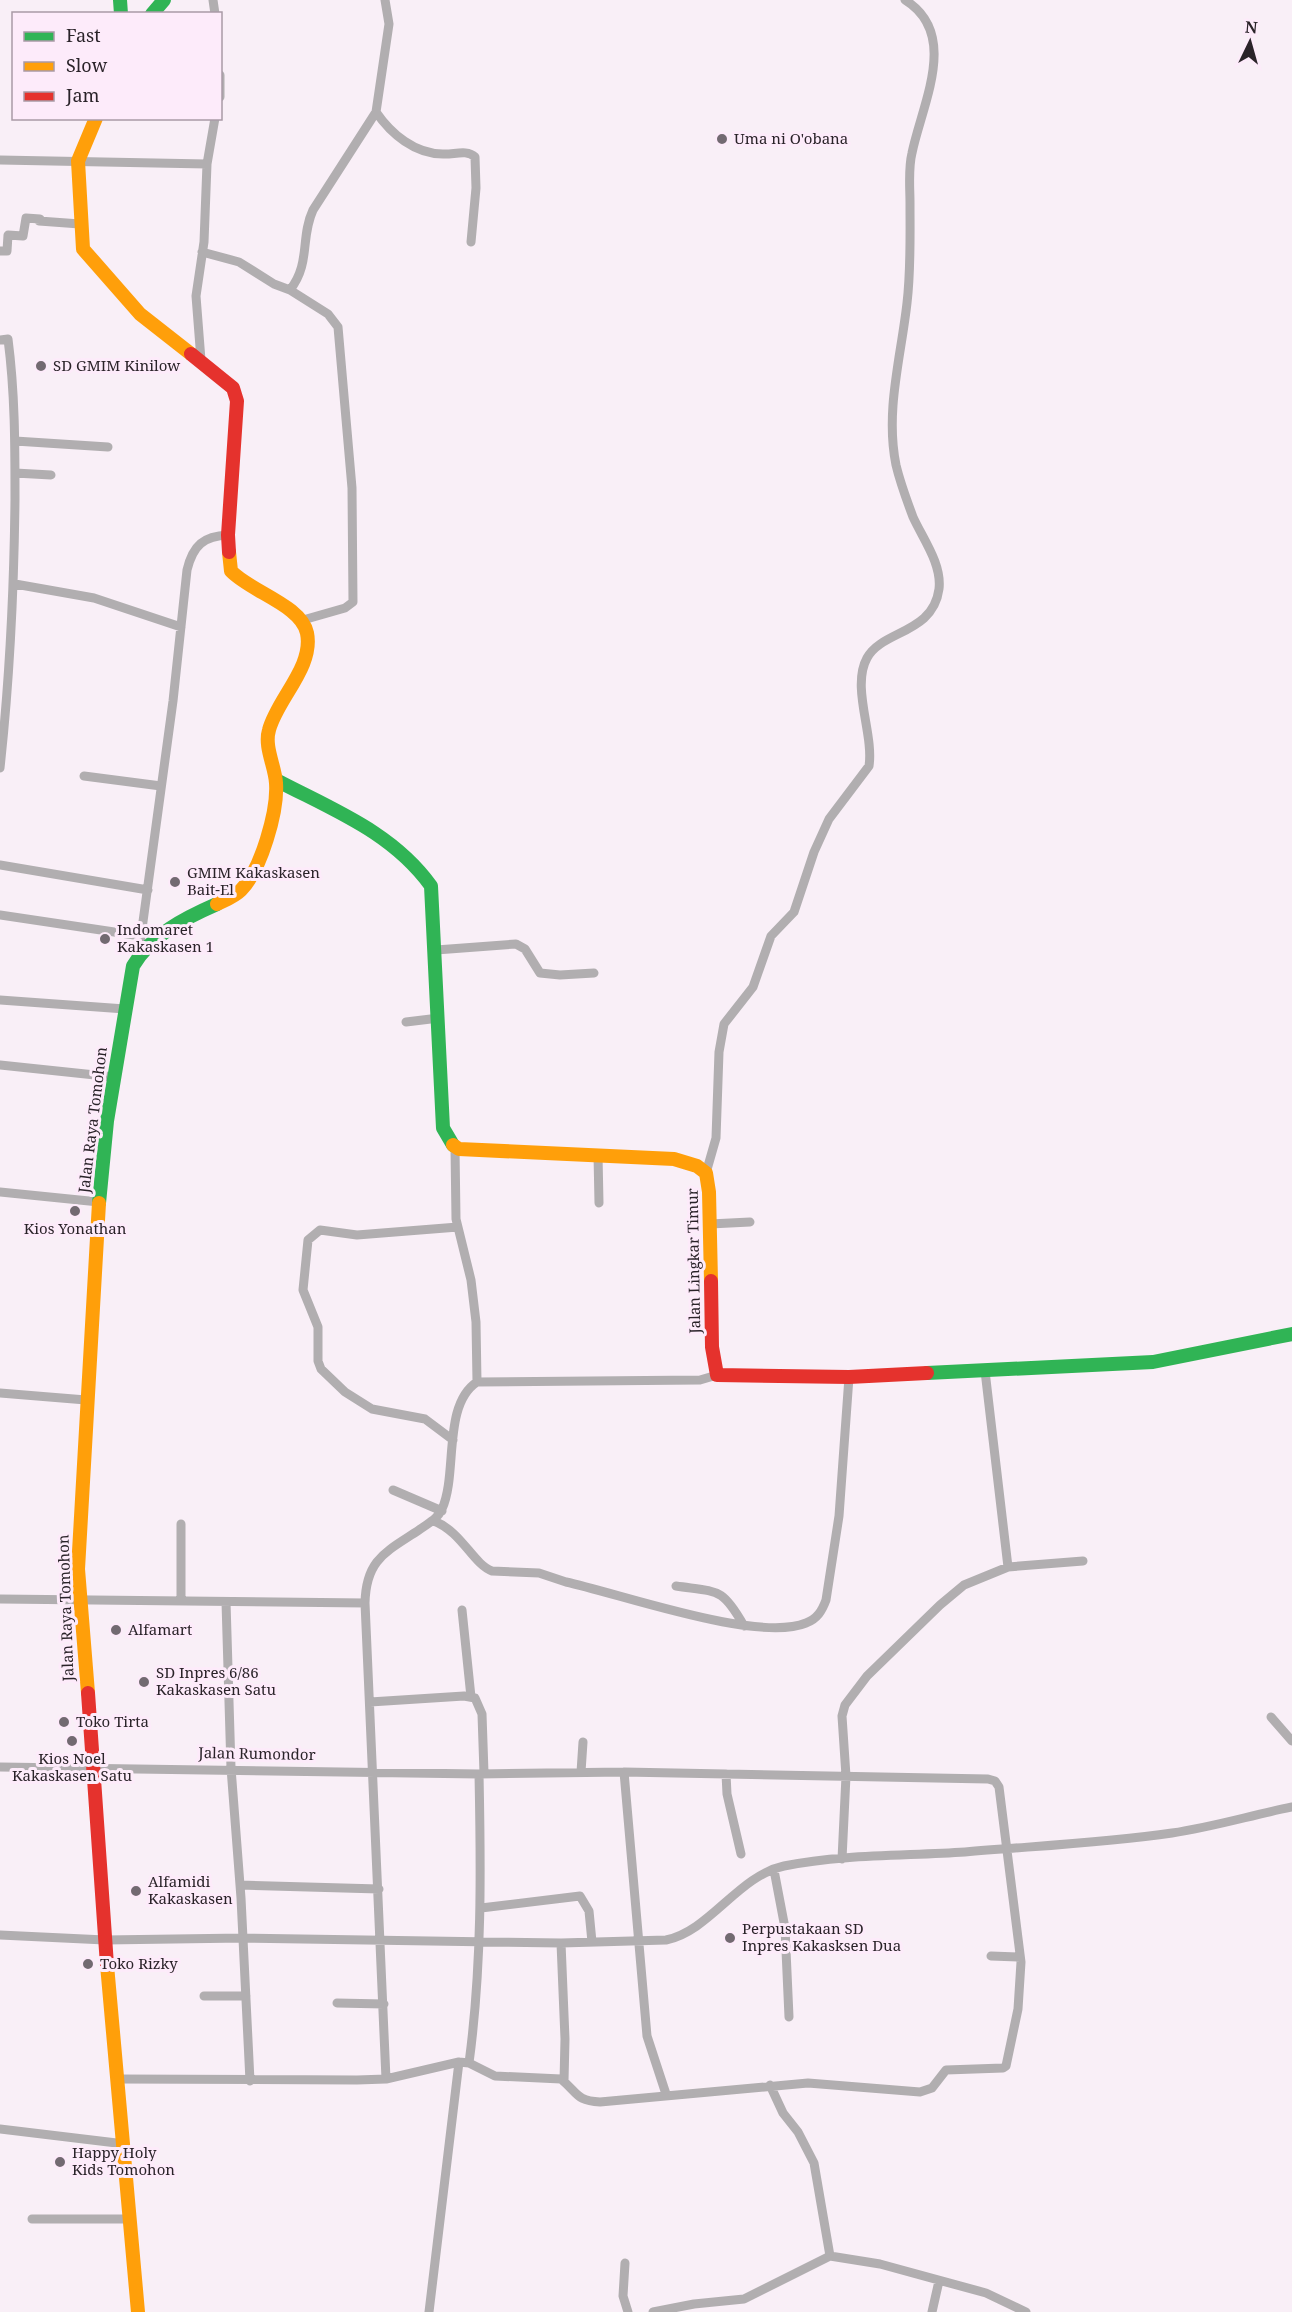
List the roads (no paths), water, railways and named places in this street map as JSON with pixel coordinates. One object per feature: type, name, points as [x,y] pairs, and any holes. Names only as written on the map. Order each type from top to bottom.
[{"type":"main road","points":[[154,12],[164,0]]},
{"type":"main road","points":[[95,120],[78,161],[83,249],[140,314],[225,379],[233,388],[237,401],[228,536],[231,571],[298,614],[308,632],[307,651],[268,731],[267,746],[276,780],[274,807],[249,880],[234,895],[186,919],[139,954]]},
{"type":"main road","points":[[276,780],[364,825],[408,855],[431,886],[436,950],[443,1128],[450,1144],[456,1148]]},
{"type":"main road","name":"Jalan Raya Tomohon","points":[[138,2312],[125,2144],[105,1940],[79,1599],[78,1540],[99,1202],[114,1077],[133,966],[139,954]]},
{"type":"main road","name":"Jalan Lingkar Timur","points":[[456,1148],[674,1160],[697,1166],[706,1173],[710,1224],[712,1347],[717,1375]]},
{"type":"main road","points":[[717,1375],[849,1377],[1153,1362],[1292,1334]]},
{"type":"street","points":[[290,290],[303,267],[309,219],[313,210],[376,112],[388,24],[385,0]]},
{"type":"street","points":[[706,1173],[716,1138],[717,1086],[724,1024],[753,987],[771,936],[794,912],[814,852],[829,819],[869,766],[862,688],[863,666],[874,649],[922,620],[938,596],[938,571],[913,515],[897,468],[892,440],[895,380],[907,303],[912,154],[932,73],[935,37],[929,23],[918,8],[905,0]]},
{"type":"street","points":[[376,112],[393,132],[417,148],[441,154],[469,153],[475,157],[476,188],[471,242]]},
{"type":"street","points":[[201,362],[196,296],[202,252],[207,164],[215,120]]},
{"type":"street","points":[[0,160],[207,164]]},
{"type":"street","points":[[0,251],[7,251],[8,235],[23,236],[26,218],[40,219],[39,222],[80,224]]},
{"type":"street","points":[[202,252],[239,262],[274,284],[290,290],[328,314],[338,327],[352,488],[353,602],[345,608],[303,620]]},
{"type":"street","points":[[0,340],[8,339],[15,399],[15,584],[11,669],[0,768]]},
{"type":"street","points":[[15,441],[108,447]]},
{"type":"street","points":[[15,473],[51,475]]},
{"type":"street","points":[[139,954],[191,554],[209,537],[228,536]]},
{"type":"street","points":[[15,584],[94,598],[181,627]]},
{"type":"street","points":[[0,668],[11,669]]},
{"type":"street","points":[[84,776],[161,786]]},
{"type":"street","points":[[0,865],[148,890]]},
{"type":"street","points":[[0,915],[141,936]]},
{"type":"street","points":[[436,950],[516,944],[525,949],[540,973],[560,975],[594,973]]},
{"type":"street","points":[[0,1000],[125,1010]]},
{"type":"street","points":[[406,1022],[439,1018]]},
{"type":"street","points":[[0,1065],[114,1077]]},
{"type":"street","points":[[456,1148],[454,1186],[458,1227],[471,1280],[476,1322],[477,1383]]},
{"type":"street","points":[[598,1155],[599,1203]]},
{"type":"street","points":[[0,1192],[99,1202]]},
{"type":"street","points":[[710,1224],[750,1222]]},
{"type":"street","points":[[453,1440],[425,1419],[372,1409],[328,1378],[318,1361],[318,1327],[302,1281],[308,1240],[320,1230],[357,1235],[458,1227]]},
{"type":"street","points":[[985,1371],[1008,1567]]},
{"type":"street","points":[[386,2079],[365,1603],[370,1568],[386,1552],[434,1521],[442,1511],[448,1493],[458,1412],[470,1387],[477,1383],[700,1380],[717,1375]]},
{"type":"street","points":[[434,1521],[455,1533],[485,1567],[492,1571],[546,1575],[744,1626],[780,1629],[807,1623],[822,1611],[838,1516],[849,1377]]},
{"type":"street","points":[[0,1393],[86,1400]]},
{"type":"street","points":[[393,1490],[442,1511]]},
{"type":"street","points":[[181,1524],[181,1601]]},
{"type":"street","points":[[842,1859],[846,1776],[842,1716],[845,1705],[855,1689],[931,1613],[964,1585],[1008,1567],[1083,1561]]},
{"type":"street","points":[[676,1586],[718,1592],[729,1601],[744,1626]]},
{"type":"street","points":[[0,1599],[365,1603]]},
{"type":"street","points":[[226,1602],[231,1768],[240,1885],[250,2081]]},
{"type":"street","points":[[462,1610],[471,1697]]},
{"type":"street","points":[[370,1702],[471,1697],[478,1701],[482,1714],[482,1908],[469,2063]]},
{"type":"street","points":[[1271,1717],[1292,1741]]},
{"type":"street","points":[[581,1772],[583,1742]]},
{"type":"street","name":"Jalan Rumondor","points":[[0,1767],[164,1767],[481,1774],[624,1772],[995,1781],[999,1787],[1007,1848]]},
{"type":"street","points":[[624,1772],[647,2036],[666,2094]]},
{"type":"street","points":[[726,1774],[733,1826],[741,1854]]},
{"type":"street","points":[[0,1935],[105,1940],[243,1938],[561,1943],[666,1940],[682,1936],[736,1892],[774,1870],[842,1859],[1007,1848],[1170,1833],[1292,1807]]},
{"type":"street","points":[[117,2079],[250,2081],[386,2079],[459,2062],[469,2063],[495,2076],[552,2078],[564,2081],[584,2101],[600,2102],[666,2094],[808,2083],[920,2092],[932,2088],[946,2070],[1003,2068],[1008,2059],[1018,2009],[1020,1957],[1007,1848]]},
{"type":"street","points":[[774,1870],[785,1928],[789,2017]]},
{"type":"street","points":[[240,1885],[379,1889]]},
{"type":"street","points":[[482,1908],[580,1896],[589,1911],[592,1942]]},
{"type":"street","points":[[561,1943],[565,2039],[564,2081]]},
{"type":"street","points":[[992,1956],[1020,1957]]},
{"type":"street","points":[[204,1996],[246,1996]]},
{"type":"street","points":[[337,2003],[384,2004]]},
{"type":"street","points":[[429,2312],[459,2062]]},
{"type":"street","points":[[770,2085],[783,2113],[798,2132],[814,2163],[830,2256]]},
{"type":"street","points":[[0,2129],[125,2144]]},
{"type":"street","points":[[32,2219],[130,2219]]},
{"type":"street","points":[[653,2312],[702,2303],[735,2301],[753,2296],[830,2256],[880,2264],[986,2293],[1026,2312]]},
{"type":"street","points":[[625,2263],[623,2296],[628,2312]]},
{"type":"street","points":[[932,2312],[939,2281]]},
{"type":"street","points":[[735,2301],[737,2312]]},
{"type":"place","name":"Uma ni O'obana","points":[[722,139]]},
{"type":"place","name":"SD GMIM Kinilow","points":[[41,366]]},
{"type":"place","name":"GMIM Kakaskasen Bait-El","points":[[175,882]]},
{"type":"place","name":"Indomaret Kakaskasen 1","points":[[105,939]]},
{"type":"place","name":"Kios Yonathan","points":[[75,1211]]},
{"type":"place","name":"Alfamart","points":[[116,1630]]},
{"type":"place","name":"SD Inpres 6/86 Kakaskasen Satu","points":[[144,1682]]},
{"type":"place","name":"Toko Tirta","points":[[64,1722]]},
{"type":"place","name":"Kios Noel Kakaskasen Satu","points":[[72,1741]]},
{"type":"place","name":"Alfamidi Kakaskasen","points":[[136,1891]]},
{"type":"place","name":"Perpustakaan SD Inpres Kakasksen Dua","points":[[730,1938]]},
{"type":"place","name":"Toko Rizky","points":[[88,1964]]},
{"type":"place","name":"Happy Holy Kids Tomohon","points":[[60,2162]]}]
